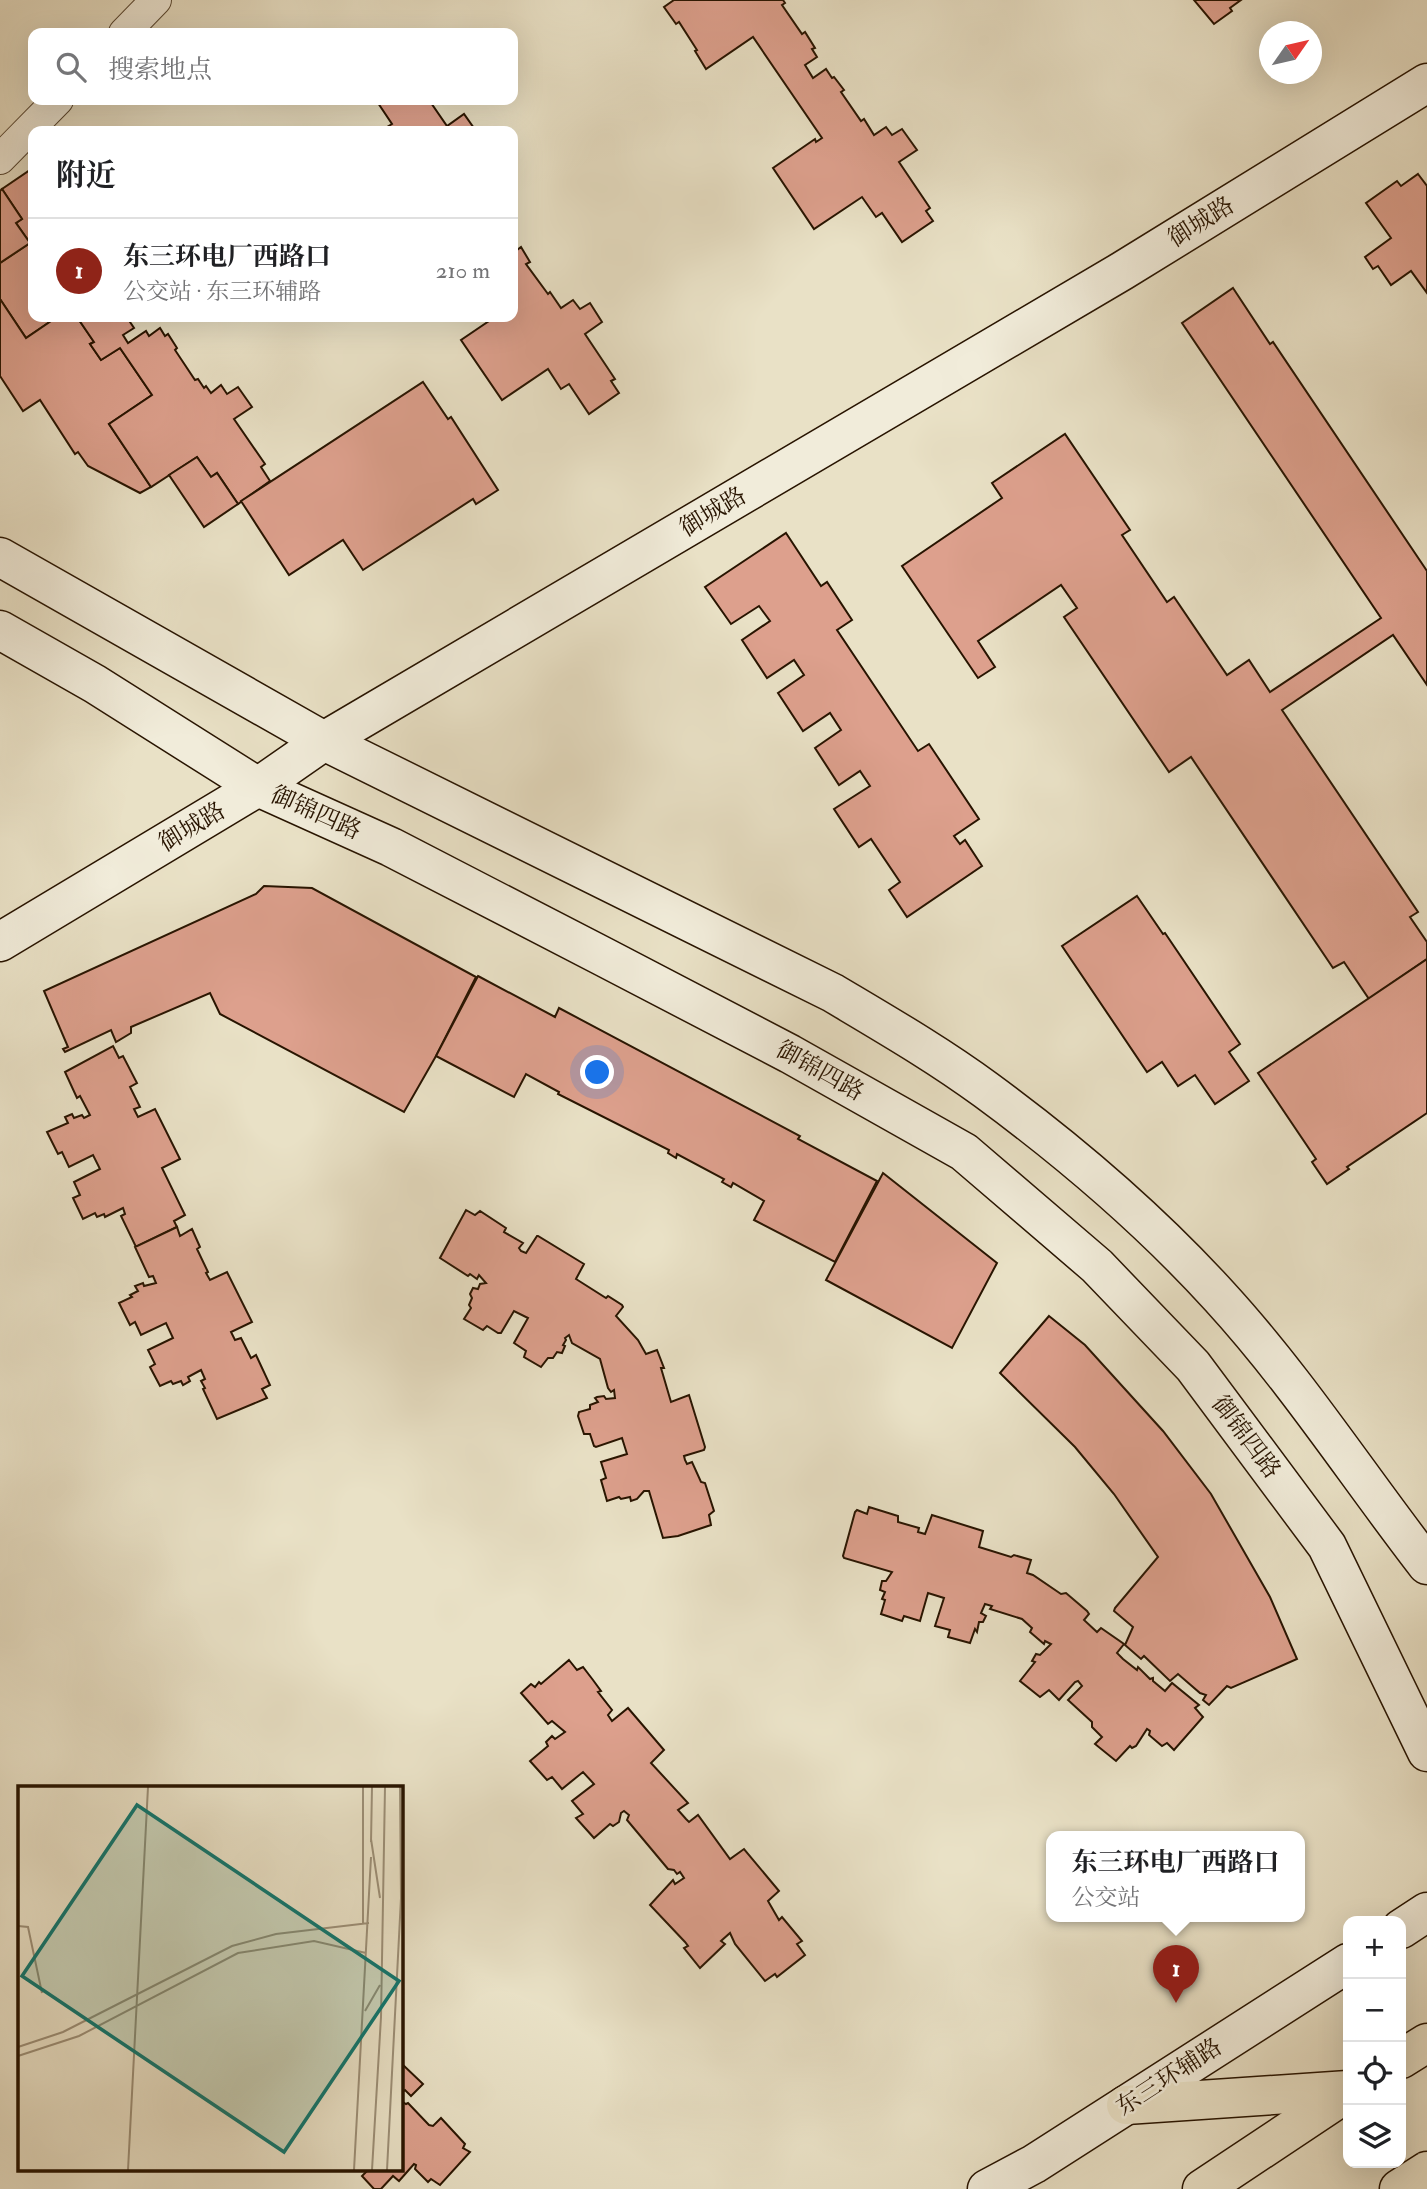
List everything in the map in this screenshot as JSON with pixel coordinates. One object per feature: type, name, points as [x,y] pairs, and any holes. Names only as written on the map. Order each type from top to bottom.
[{"type":"highway","points":[[1406,2056],[1427,2043]]},
{"type":"highway","points":[[1126,2105],[1343,2091]]},
{"type":"highway","points":[[1202,2189],[1343,2094]]},
{"type":"highway","points":[[1399,2189],[1427,2171]]},
{"type":"street","points":[[129,28],[156,0]]},
{"type":"street","name":"御城路","points":[[0,942],[258,787],[324,741],[1122,271],[1427,83]]},
{"type":"street","points":[[32,126],[53,105]]},
{"type":"street","points":[[0,159],[28,131]]},
{"type":"street","points":[[0,557],[324,741],[833,993],[914,1041],[984,1088],[1057,1144],[1148,1225],[1220,1297],[1284,1373],[1427,1565]]},
{"type":"street","name":"御锦四路","points":[[0,631],[95,684],[258,787],[391,847],[568,938],[790,1054],[964,1152],[1097,1266],[1193,1366],[1327,1546],[1427,1752]]},
{"type":"street","points":[[1406,1926],[1427,1912]]},
{"type":"street","name":"东三环辅路","points":[[987,2189],[1034,2164],[1343,1966]]},
{"type":"building","points":[[674,0],[783,0],[785,3],[782,5],[815,48],[812,49],[817,57],[805,65],[813,78],[826,69],[844,90],[841,92],[861,121],[864,119],[874,135],[886,127],[892,135],[902,129],[917,150],[899,162],[930,208],[926,211],[933,221],[902,242],[882,213],[876,217],[862,197],[814,229],[773,168],[815,139],[816,142],[822,138],[753,37],[706,69],[679,22],[676,24],[664,7]]},
{"type":"building","points":[[1194,0],[1241,0],[1230,8],[1232,11],[1214,24]]},
{"type":"building","points":[[379,105],[432,105],[447,126],[389,126],[392,124]]},
{"type":"building","points":[[464,114],[472,126],[447,126]]},
{"type":"building","points":[[28,171],[28,240],[16,223],[22,219],[2,189]]},
{"type":"building","points":[[1418,174],[1427,186],[1427,293],[1411,271],[1391,285],[1378,266],[1373,269],[1365,257],[1391,238],[1366,203],[1397,181],[1401,186]]},
{"type":"building","points":[[2,189],[22,219],[16,223],[28,244],[0,263]]},
{"type":"building","points":[[28,244],[28,322],[50,322],[26,338],[0,299],[0,263]]},
{"type":"building","points":[[521,247],[530,262],[526,264],[561,308],[573,300],[580,309],[590,303],[602,322],[585,334],[615,379],[611,381],[619,393],[589,414],[569,384],[561,389],[548,369],[502,400],[461,340],[488,322],[518,322],[518,249]]},
{"type":"building","points":[[1233,288],[1270,344],[1273,342],[1427,571],[1427,685],[1393,635],[1282,710],[1418,912],[1410,917],[1427,942],[1427,959],[1369,999],[1344,962],[1333,968],[1191,757],[1169,772],[1064,617],[1077,608],[1061,585],[978,641],[995,667],[978,678],[902,566],[1002,498],[992,483],[1065,434],[1130,530],[1122,535],[1167,602],[1174,597],[1227,675],[1249,660],[1270,692],[1381,618],[1182,323]]},
{"type":"building","points":[[0,299],[26,338],[50,322],[80,322],[94,342],[90,344],[101,360],[120,348],[152,395],[109,424],[151,487],[140,493],[88,466],[78,452],[75,454],[40,400],[23,411],[0,376]]},
{"type":"building","points":[[80,322],[130,322],[134,328],[123,335],[128,343],[146,331],[149,336],[160,328],[165,336],[168,334],[195,380],[198,379],[204,388],[206,386],[211,393],[221,385],[227,394],[238,387],[252,407],[234,419],[265,464],[261,467],[270,481],[238,504],[217,473],[211,477],[197,457],[151,487],[109,424],[152,395],[120,348],[101,360],[90,344],[94,342]]},
{"type":"building","points":[[423,382],[448,419],[451,417],[498,490],[476,504],[473,499],[363,570],[343,540],[289,575],[241,501]]},
{"type":"building","points":[[197,457],[211,477],[217,473],[238,504],[204,527],[169,475]]},
{"type":"building","points":[[786,533],[821,586],[827,582],[852,620],[837,630],[918,751],[929,744],[979,819],[954,836],[960,844],[965,840],[982,866],[907,917],[889,890],[900,882],[871,839],[859,847],[834,809],[870,786],[860,771],[839,785],[815,748],[841,730],[830,713],[803,731],[778,693],[804,675],[794,660],[767,678],[742,640],[770,621],[759,606],[731,624],[705,587]]},
{"type":"building","points":[[264,886],[312,888],[476,977],[404,1112],[220,1014],[210,993],[131,1027],[131,1033],[116,1042],[111,1030],[65,1052],[63,1049],[68,1047],[44,991],[256,894]]},
{"type":"building","points":[[1137,896],[1240,1044],[1229,1052],[1249,1081],[1215,1104],[1195,1075],[1178,1086],[1162,1062],[1147,1072],[1062,946]]},
{"type":"building","points":[[1427,959],[1427,1113],[1347,1167],[1349,1169],[1327,1184],[1312,1162],[1316,1159],[1258,1073]]},
{"type":"building","points":[[478,976],[555,1017],[559,1008],[800,1136],[798,1139],[877,1181],[835,1262],[754,1220],[764,1201],[733,1183],[731,1187],[722,1182],[724,1179],[677,1154],[676,1158],[668,1153],[669,1150],[558,1094],[559,1092],[526,1074],[514,1097],[436,1056]]},
{"type":"building","points":[[113,1046],[119,1058],[123,1056],[137,1083],[130,1087],[140,1107],[134,1109],[138,1117],[155,1109],[180,1159],[162,1168],[185,1215],[174,1221],[177,1227],[136,1247],[121,1216],[125,1214],[123,1208],[105,1217],[104,1214],[97,1217],[95,1213],[83,1219],[73,1198],[80,1195],[74,1182],[100,1169],[93,1155],[69,1167],[62,1152],[58,1154],[47,1132],[68,1123],[65,1117],[72,1114],[74,1118],[90,1115],[80,1096],[77,1098],[65,1072]]},
{"type":"building","points":[[883,1173],[997,1263],[952,1348],[826,1280]]},
{"type":"building","points":[[466,1210],[475,1215],[480,1211],[506,1228],[504,1232],[523,1243],[519,1248],[521,1251],[526,1253],[538,1236],[584,1264],[576,1279],[622,1305],[616,1316],[638,1340],[646,1354],[657,1350],[671,1402],[689,1395],[705,1447],[704,1450],[684,1456],[687,1464],[692,1462],[701,1482],[705,1483],[714,1511],[709,1515],[711,1525],[663,1538],[649,1491],[644,1491],[631,1501],[630,1497],[619,1497],[607,1501],[601,1480],[606,1478],[601,1462],[627,1454],[622,1438],[594,1446],[590,1434],[584,1434],[578,1416],[579,1412],[590,1409],[590,1405],[598,1402],[595,1398],[597,1397],[615,1398],[614,1390],[611,1392],[608,1388],[600,1359],[572,1343],[569,1335],[565,1338],[562,1353],[557,1352],[553,1358],[548,1358],[541,1367],[524,1357],[526,1351],[514,1343],[528,1318],[514,1311],[501,1333],[487,1326],[483,1330],[464,1319],[471,1308],[470,1294],[473,1288],[478,1289],[480,1284],[486,1283],[479,1275],[477,1279],[470,1274],[468,1276],[440,1258]]},
{"type":"building","points":[[177,1227],[180,1236],[192,1229],[210,1280],[227,1272],[252,1322],[231,1332],[235,1340],[241,1338],[251,1358],[256,1355],[270,1385],[262,1389],[267,1398],[217,1419],[203,1389],[205,1388],[201,1381],[205,1379],[201,1370],[188,1377],[190,1381],[183,1385],[181,1381],[173,1384],[171,1381],[160,1386],[150,1367],[155,1364],[148,1350],[173,1338],[166,1323],[141,1335],[135,1322],[130,1325],[119,1303],[138,1291],[135,1286],[156,1283],[153,1276],[149,1277],[135,1247]]},
{"type":"building","points":[[1049,1316],[1085,1345],[1163,1431],[1211,1494],[1270,1597],[1297,1659],[1231,1688],[1227,1686],[1209,1705],[1203,1700],[1206,1695],[1178,1674],[1170,1681],[1144,1656],[1141,1659],[1125,1645],[1133,1627],[1114,1611],[1115,1608],[1158,1557],[1114,1494],[1075,1447],[1000,1373]]},
{"type":"building","points":[[869,1507],[898,1516],[898,1522],[919,1528],[918,1532],[925,1534],[932,1515],[983,1531],[979,1547],[1031,1560],[1027,1573],[1061,1594],[1066,1593],[1087,1611],[1089,1614],[1084,1620],[1097,1632],[1101,1628],[1124,1644],[1117,1653],[1123,1659],[1137,1670],[1138,1667],[1150,1679],[1153,1678],[1165,1691],[1172,1683],[1199,1705],[1195,1708],[1203,1717],[1174,1750],[1167,1743],[1162,1746],[1149,1735],[1150,1731],[1147,1729],[1136,1746],[1130,1746],[1116,1761],[1095,1744],[1102,1737],[1092,1727],[1092,1722],[1068,1700],[1082,1686],[1078,1681],[1059,1700],[1049,1690],[1040,1697],[1020,1681],[1035,1662],[1032,1661],[1036,1654],[1040,1655],[1051,1644],[1045,1641],[1044,1644],[1030,1632],[1032,1628],[1022,1619],[990,1609],[992,1606],[985,1604],[981,1613],[986,1616],[983,1622],[979,1622],[977,1632],[975,1629],[970,1643],[948,1637],[950,1630],[935,1626],[944,1598],[928,1593],[920,1621],[904,1616],[902,1621],[881,1614],[885,1600],[882,1599],[885,1592],[880,1590],[882,1581],[886,1581],[892,1572],[843,1556],[855,1512],[857,1510],[867,1514]]},
{"type":"building","points":[[569,1660],[577,1670],[583,1667],[601,1691],[598,1692],[612,1710],[608,1715],[612,1721],[628,1708],[664,1750],[651,1763],[688,1803],[678,1810],[686,1819],[689,1822],[698,1815],[730,1859],[744,1849],[779,1891],[768,1901],[779,1920],[782,1917],[802,1941],[797,1944],[805,1955],[777,1977],[775,1974],[765,1981],[735,1944],[730,1933],[721,1941],[725,1944],[700,1968],[684,1948],[688,1946],[685,1942],[650,1905],[673,1880],[675,1884],[684,1878],[680,1872],[677,1874],[668,1869],[627,1820],[629,1815],[624,1811],[619,1822],[613,1826],[610,1824],[594,1838],[576,1818],[583,1814],[572,1801],[594,1784],[583,1772],[562,1789],[552,1777],[547,1780],[530,1761],[548,1746],[546,1742],[552,1736],[555,1739],[565,1732],[552,1721],[548,1724],[521,1693],[531,1684],[535,1687],[539,1682],[541,1684]]},
{"type":"building","points":[[402,2064],[423,2084],[411,2096],[405,2090],[402,2092]]},
{"type":"building","points":[[402,2102],[408,2103],[429,2125],[433,2126],[441,2118],[465,2144],[463,2148],[470,2152],[440,2185],[431,2179],[428,2182],[415,2169],[414,2164],[399,2181],[393,2176],[381,2189],[374,2189],[362,2176],[366,2172],[402,2172]]},
{"type":"place","name":"东三环电厂西路口","points":[[1176,2003]]}]
